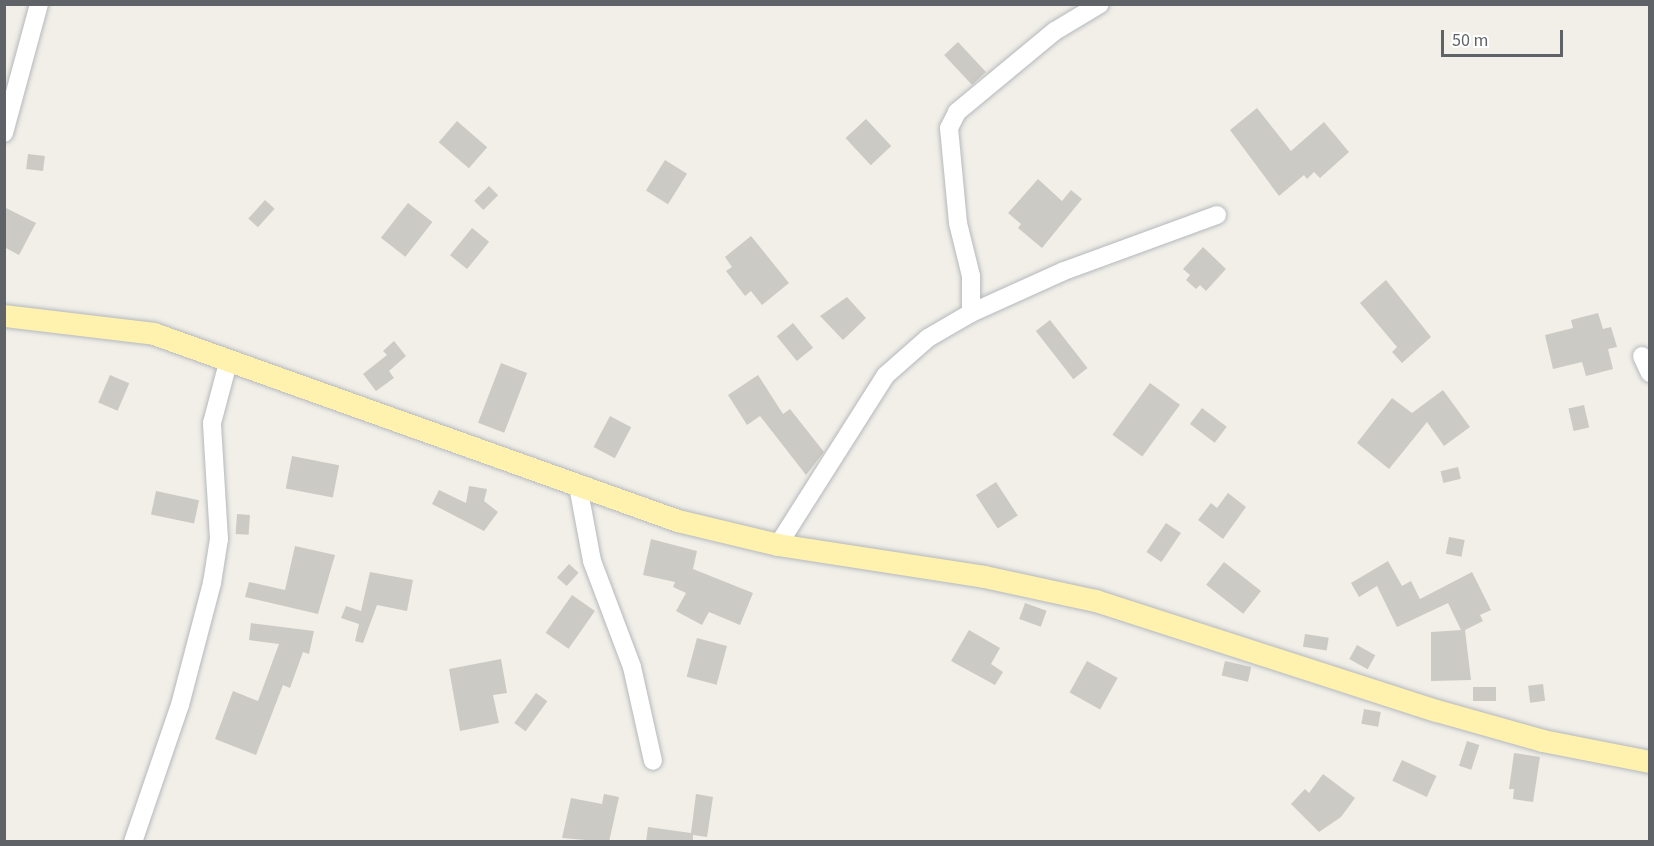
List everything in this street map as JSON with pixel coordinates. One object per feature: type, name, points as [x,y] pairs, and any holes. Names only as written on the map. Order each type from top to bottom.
[{"type":"main road","points":[[4,316],[154,334],[678,521],[778,544],[985,577],[1096,600],[1437,711],[1543,741],[1650,762]]},
{"type":"street","points":[[4,134],[39,4]]},
{"type":"street","points":[[971,313],[971,276],[958,223],[949,128],[957,112],[1055,32],[1100,4]]},
{"type":"street","points":[[778,544],[886,375],[928,338],[971,313],[1064,271],[1217,215]]},
{"type":"street","points":[[133,842],[180,705],[212,583],[219,539],[212,423],[229,359]]},
{"type":"street","points":[[578,486],[592,561],[632,667],[653,761]]},
{"type":"building","points":[[958,42],[986,72],[972,85],[944,55]]},
{"type":"building","points":[[1257,108],[1291,151],[1324,122],[1349,152],[1320,178],[1314,172],[1307,179],[1304,175],[1279,196],[1230,130]]},
{"type":"building","points":[[866,119],[891,146],[871,165],[846,138]]},
{"type":"building","points":[[457,121],[487,147],[469,168],[439,142]]},
{"type":"building","points":[[28,154],[45,156],[43,171],[26,169]]},
{"type":"building","points":[[665,160],[687,174],[668,204],[646,191]]},
{"type":"building","points":[[1038,179],[1062,201],[1071,190],[1082,199],[1042,248],[1018,228],[1021,224],[1008,213]]},
{"type":"building","points":[[489,186],[498,195],[483,210],[474,201]]},
{"type":"building","points":[[265,200],[275,209],[258,227],[248,219]]},
{"type":"building","points":[[408,203],[432,222],[405,257],[381,238]]},
{"type":"building","points":[[4,207],[36,223],[19,255],[4,247]]},
{"type":"building","points":[[472,228],[489,242],[467,269],[450,255]]},
{"type":"building","points":[[751,236],[789,283],[762,305],[751,291],[745,296],[726,271],[732,267],[725,257]]},
{"type":"building","points":[[1203,247],[1226,269],[1206,291],[1200,285],[1196,289],[1186,280],[1190,275],[1183,269]]},
{"type":"building","points":[[1386,280],[1431,337],[1402,363],[1392,352],[1397,347],[1360,303]]},
{"type":"building","points":[[847,297],[866,318],[843,340],[820,316]]},
{"type":"building","points":[[1598,313],[1603,329],[1611,327],[1617,347],[1608,349],[1613,369],[1586,376],[1582,362],[1553,369],[1545,335],[1573,328],[1571,320]]},
{"type":"building","points":[[1050,320],[1088,368],[1073,379],[1036,331]]},
{"type":"building","points":[[793,323],[813,348],[797,361],[777,336]]},
{"type":"building","points":[[394,341],[406,356],[389,371],[394,378],[376,391],[363,374],[387,355],[383,351]]},
{"type":"building","points":[[501,363],[527,373],[504,433],[478,423]]},
{"type":"building","points":[[110,375],[129,383],[118,411],[98,403]]},
{"type":"building","points":[[758,375],[783,414],[790,409],[824,452],[806,475],[760,416],[747,425],[728,395]]},
{"type":"building","points":[[1150,383],[1180,405],[1142,457],[1112,435]]},
{"type":"building","points":[[1443,390],[1470,427],[1444,446],[1427,422],[1389,469],[1357,443],[1392,398],[1412,413]]},
{"type":"building","points":[[1584,405],[1589,427],[1574,431],[1568,409]]},
{"type":"building","points":[[1202,408],[1227,427],[1215,443],[1190,424]]},
{"type":"building","points":[[610,416],[631,427],[615,458],[594,447]]},
{"type":"building","points":[[292,456],[339,465],[333,498],[286,488]]},
{"type":"building","points":[[1458,467],[1461,479],[1443,483],[1441,471]]},
{"type":"building","points":[[996,482],[1018,516],[998,529],[976,495]]},
{"type":"building","points":[[469,486],[487,489],[484,501],[498,512],[484,531],[432,504],[439,490],[466,503]]},
{"type":"building","points":[[156,491],[199,500],[194,524],[151,514]]},
{"type":"building","points":[[1228,493],[1246,507],[1223,539],[1198,520],[1211,503],[1217,508]]},
{"type":"building","points":[[237,514],[250,515],[249,535],[236,534]]},
{"type":"building","points":[[1166,523],[1181,533],[1161,562],[1146,552]]},
{"type":"building","points":[[1449,537],[1465,540],[1461,557],[1446,554]]},
{"type":"building","points":[[651,539],[697,551],[693,569],[753,593],[740,625],[709,612],[702,625],[676,611],[686,593],[673,587],[675,582],[643,575]]},
{"type":"building","points":[[295,546],[335,555],[318,614],[245,597],[249,582],[285,590]]},
{"type":"building","points":[[1388,561],[1402,586],[1411,581],[1420,599],[1472,572],[1491,610],[1480,615],[1483,621],[1465,630],[1471,680],[1431,681],[1431,632],[1461,630],[1448,603],[1397,627],[1377,586],[1359,597],[1351,583]]},
{"type":"building","points":[[1224,562],[1261,591],[1243,614],[1206,585]]},
{"type":"building","points":[[569,564],[579,573],[567,586],[557,577]]},
{"type":"building","points":[[370,572],[413,580],[407,611],[377,605],[363,643],[355,641],[359,624],[341,618],[346,606],[361,611]]},
{"type":"building","points":[[572,595],[595,611],[569,649],[546,633]]},
{"type":"building","points":[[1025,603],[1047,611],[1041,627],[1019,619]]},
{"type":"building","points":[[251,623],[314,631],[309,654],[303,652],[290,688],[283,685],[256,755],[215,739],[233,691],[258,701],[279,644],[249,640]]},
{"type":"building","points":[[969,630],[1000,648],[991,664],[1003,672],[995,685],[951,661]]},
{"type":"building","points":[[1305,634],[1329,638],[1327,651],[1303,647]]},
{"type":"building","points":[[697,638],[727,646],[717,685],[687,677]]},
{"type":"building","points":[[1357,645],[1375,655],[1368,669],[1349,659]]},
{"type":"building","points":[[501,659],[507,693],[493,695],[499,723],[460,731],[449,669]]},
{"type":"building","points":[[1087,661],[1118,678],[1100,709],[1070,692]]},
{"type":"building","points":[[1225,661],[1251,667],[1248,682],[1222,676]]},
{"type":"building","points":[[1543,684],[1545,701],[1530,703],[1528,686]]},
{"type":"building","points":[[1473,687],[1496,687],[1496,701],[1473,701]]},
{"type":"building","points":[[536,693],[547,701],[526,731],[514,723]]},
{"type":"building","points":[[1364,709],[1381,712],[1378,727],[1361,724]]},
{"type":"building","points":[[1467,741],[1479,745],[1471,770],[1459,766]]},
{"type":"building","points":[[1514,753],[1540,757],[1533,802],[1513,799],[1514,789],[1509,789]]},
{"type":"building","points":[[1402,760],[1436,776],[1427,797],[1392,781]]},
{"type":"building","points":[[1323,774],[1355,798],[1341,817],[1319,832],[1291,804],[1305,789],[1309,793]]},
{"type":"building","points":[[604,794],[619,797],[609,842],[562,838],[571,798],[602,804]]},
{"type":"building","points":[[696,794],[713,797],[707,837],[693,835],[693,842],[646,842],[648,827],[691,833]]}]
